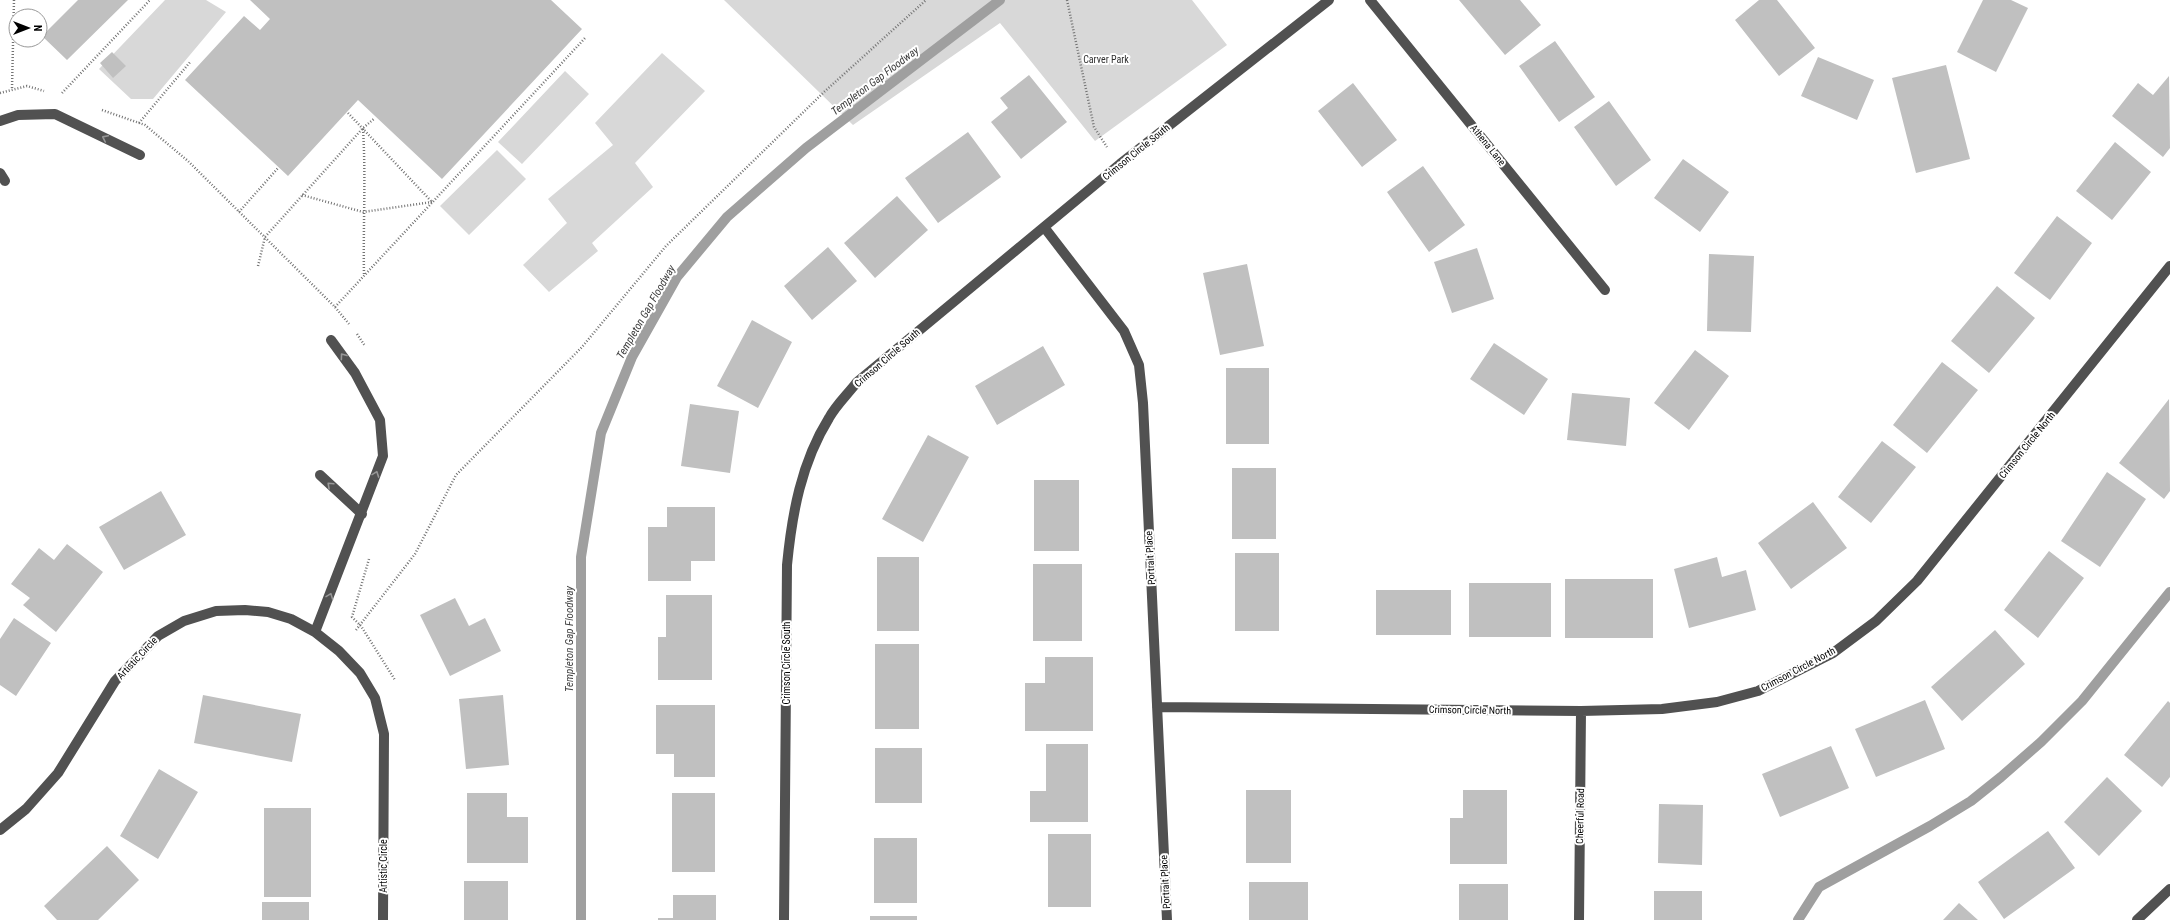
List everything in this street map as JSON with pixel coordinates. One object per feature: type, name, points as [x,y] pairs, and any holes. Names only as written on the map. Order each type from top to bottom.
[{"type":"street","name":"Crimson Circle South","points":[[784,920],[787,565],[790,528],[798,491],[812,450],[829,417],[857,382],[1044,226],[1329,0]]},
{"type":"street","name":"Athena Lane","points":[[1370,0],[1605,290]]},
{"type":"street","points":[[0,120],[18,115],[55,114],[140,155]]},
{"type":"street","name":"Portrait Place","points":[[1044,226],[1124,331],[1139,365],[1143,403],[1167,920]]},
{"type":"street","name":"Crimson Circle North","points":[[1157,707],[1581,712],[1670,708],[1717,702],[1758,691],[1833,653],[1876,621],[1917,581],[2170,266]]},
{"type":"street","points":[[315,632],[362,514],[382,456],[380,420],[355,373],[331,340]]},
{"type":"street","points":[[320,475],[362,514]]},
{"type":"street","name":"Artistic Circle","points":[[0,830],[26,809],[58,773],[115,681],[158,636],[184,621],[216,611],[245,610],[268,612],[291,619],[315,632],[339,651],[360,674],[375,698],[384,734],[383,920]]},
{"type":"street","name":"Cheerful Road","points":[[1579,920],[1581,712]]},
{"type":"street","points":[[2138,920],[2170,889]]},
{"type":"path","points":[[12,88],[14,0]]},
{"type":"path","points":[[55,114],[60,95],[150,0]]},
{"type":"path","points":[[356,630],[361,626],[415,554],[456,475],[582,347],[666,246],[822,93],[926,0]]},
{"type":"path","points":[[1067,0],[1094,127],[1109,151]]},
{"type":"path","points":[[335,307],[586,37]]},
{"type":"path","points":[[139,123],[191,61]]},
{"type":"path","points":[[0,93],[12,88],[27,86],[67,98]]},
{"type":"path","points":[[96,108],[145,125],[188,161],[335,307],[349,325]]},
{"type":"path","points":[[348,113],[433,202]]},
{"type":"path","points":[[258,266],[264,236],[363,128],[375,118]]},
{"type":"path","points":[[363,128],[365,166],[363,212],[364,275]]},
{"type":"path","points":[[239,212],[278,168]]},
{"type":"path","points":[[302,195],[363,212],[433,202]]},
{"type":"path","points":[[354,331],[367,350]]},
{"type":"path","points":[[370,557],[352,617],[361,626],[395,680]]},
{"type":"green space","points":[[165,0],[206,0],[226,12],[153,99],[131,99],[99,69]]},
{"type":"green space","name":"Carver Park","points":[[724,0],[1192,0],[1227,45],[1095,141],[1000,23],[853,125]]},
{"type":"green space","points":[[662,53],[705,91],[635,163],[653,187],[592,243],[598,251],[549,292],[523,265],[567,223],[548,199],[613,145],[595,123]]},
{"type":"green space","points":[[565,71],[589,94],[522,164],[498,142]]},
{"type":"green space","points":[[497,150],[526,179],[469,235],[440,206]]},
{"type":"building","points":[[78,0],[128,0],[67,60],[48,42],[48,30]]},
{"type":"building","points":[[250,0],[551,0],[582,29],[442,179],[358,100],[288,176],[185,80],[244,16],[260,30],[270,19]]},
{"type":"building","points":[[1459,0],[1520,0],[1541,25],[1505,55]]},
{"type":"building","points":[[1759,0],[1777,0],[1815,48],[1779,76],[1735,20]]},
{"type":"building","points":[[1983,0],[2011,0],[2028,8],[1996,72],[1957,52]]},
{"type":"building","points":[[1555,41],[1595,97],[1559,122],[1519,66]]},
{"type":"building","points":[[112,52],[126,66],[113,78],[100,63]]},
{"type":"building","points":[[1818,57],[1874,80],[1857,120],[1801,96]]},
{"type":"building","points":[[1946,65],[1970,159],[1916,173],[1892,78]]},
{"type":"building","points":[[1029,75],[1067,122],[1021,159],[991,122],[1008,108],[1000,98]]},
{"type":"building","points":[[2169,76],[2170,148],[2163,157],[2112,116],[2138,83],[2153,95]]},
{"type":"building","points":[[1353,83],[1397,140],[1362,167],[1318,111]]},
{"type":"building","points":[[1609,101],[1651,160],[1616,186],[1574,127]]},
{"type":"building","points":[[968,132],[1001,177],[938,223],[905,178]]},
{"type":"building","points":[[2115,142],[2151,172],[2112,220],[2076,191]]},
{"type":"building","points":[[1683,159],[1729,192],[1700,232],[1654,198]]},
{"type":"building","points":[[1423,166],[1465,225],[1429,252],[1387,192]]},
{"type":"building","points":[[897,196],[928,230],[875,278],[844,243]]},
{"type":"building","points":[[2057,216],[2092,243],[2050,300],[2014,273]]},
{"type":"building","points":[[828,247],[857,281],[812,320],[784,286]]},
{"type":"building","points":[[1477,248],[1494,299],[1452,313],[1434,262]]},
{"type":"building","points":[[1709,254],[1754,256],[1751,332],[1707,331]]},
{"type":"building","points":[[1247,264],[1264,346],[1220,355],[1203,273]]},
{"type":"building","points":[[1997,286],[2035,318],[1989,373],[1951,341]]},
{"type":"building","points":[[752,320],[792,342],[758,408],[717,386]]},
{"type":"building","points":[[1494,343],[1548,379],[1524,415],[1470,379]]},
{"type":"building","points":[[1043,346],[1065,385],[997,425],[975,386]]},
{"type":"building","points":[[1695,350],[1729,376],[1689,430],[1654,403]]},
{"type":"building","points":[[1942,362],[1978,390],[1927,453],[1893,425]]},
{"type":"building","points":[[1226,368],[1269,368],[1269,444],[1226,444]]},
{"type":"building","points":[[1572,393],[1630,398],[1626,446],[1567,440]]},
{"type":"building","points":[[2169,399],[2170,491],[2164,499],[2119,463]]},
{"type":"building","points":[[690,404],[739,411],[730,473],[681,466]]},
{"type":"building","points":[[928,435],[969,457],[923,542],[882,519]]},
{"type":"building","points":[[1882,441],[1916,467],[1871,523],[1838,497]]},
{"type":"building","points":[[1232,468],[1276,468],[1276,539],[1232,539]]},
{"type":"building","points":[[2107,472],[2146,499],[2100,567],[2061,541]]},
{"type":"building","points":[[1034,480],[1079,480],[1079,551],[1034,551]]},
{"type":"building","points":[[161,491],[186,535],[124,570],[99,527]]},
{"type":"building","points":[[1813,502],[1847,548],[1791,589],[1758,543]]},
{"type":"building","points":[[667,507],[715,507],[715,561],[691,561],[691,581],[648,581],[648,527],[667,527]]},
{"type":"building","points":[[67,544],[103,572],[56,632],[23,605],[30,598],[11,584],[39,548],[54,560]]},
{"type":"building","points":[[2049,551],[2084,578],[2038,638],[2004,610]]},
{"type":"building","points":[[1235,553],[1279,553],[1279,631],[1235,631]]},
{"type":"building","points":[[877,557],[919,557],[919,631],[877,631]]},
{"type":"building","points":[[1717,557],[1722,577],[1746,570],[1756,610],[1689,628],[1674,569]]},
{"type":"building","points":[[1033,564],[1082,564],[1082,641],[1033,641]]},
{"type":"building","points":[[1565,579],[1653,579],[1653,638],[1565,638]]},
{"type":"building","points":[[1469,583],[1551,583],[1551,637],[1469,637]]},
{"type":"building","points":[[1376,590],[1451,590],[1451,635],[1376,635]]},
{"type":"building","points":[[666,595],[712,595],[712,680],[658,680],[658,637],[666,637]]},
{"type":"building","points":[[455,598],[469,626],[485,618],[501,651],[450,676],[420,615]]},
{"type":"building","points":[[14,618],[51,643],[16,696],[0,685],[0,639]]},
{"type":"building","points":[[1995,630],[2025,664],[1962,721],[1931,687]]},
{"type":"building","points":[[875,644],[919,644],[919,729],[875,729]]},
{"type":"building","points":[[1045,657],[1093,657],[1093,731],[1025,731],[1025,683],[1045,683]]},
{"type":"building","points":[[203,695],[301,714],[292,762],[194,743]]},
{"type":"building","points":[[503,695],[509,765],[466,769],[459,699]]},
{"type":"building","points":[[1925,700],[1945,749],[1876,777],[1855,729]]},
{"type":"building","points":[[2168,701],[2170,703],[2170,777],[2162,787],[2124,755]]},
{"type":"building","points":[[656,705],[715,705],[715,777],[674,777],[674,754],[656,754]]},
{"type":"building","points":[[1046,744],[1088,744],[1088,822],[1030,822],[1030,791],[1046,791]]},
{"type":"building","points":[[1831,746],[1849,788],[1780,817],[1762,774]]},
{"type":"building","points":[[875,748],[922,748],[922,803],[875,803]]},
{"type":"building","points":[[159,769],[198,792],[158,859],[120,836]]},
{"type":"building","points":[[2107,777],[2142,811],[2099,856],[2064,822]]},
{"type":"building","points":[[1246,790],[1291,790],[1291,863],[1246,863]]},
{"type":"building","points":[[1463,790],[1507,790],[1507,864],[1450,864],[1450,818],[1463,818]]},
{"type":"building","points":[[467,793],[507,793],[507,817],[528,817],[528,863],[467,863]]},
{"type":"building","points":[[672,793],[715,793],[715,872],[672,872]]},
{"type":"building","points":[[1659,804],[1703,805],[1702,865],[1658,863]]},
{"type":"building","points":[[264,808],[311,808],[311,897],[264,897]]},
{"type":"building","points":[[2048,831],[2075,868],[2004,919],[1978,882]]},
{"type":"building","points":[[1048,834],[1091,834],[1091,907],[1048,907]]},
{"type":"building","points":[[874,838],[917,838],[917,903],[874,903]]},
{"type":"building","points":[[107,846],[139,880],[98,920],[57,920],[44,906]]},
{"type":"building","points":[[464,881],[508,881],[508,920],[464,920]]},
{"type":"building","points":[[1249,882],[1308,882],[1308,920],[1249,920]]},
{"type":"building","points":[[1459,884],[1508,884],[1508,920],[1459,920]]},
{"type":"building","points":[[1654,891],[1702,891],[1702,920],[1654,920]]},
{"type":"building","points":[[673,895],[716,895],[716,920],[658,920],[658,918],[673,918]]},
{"type":"building","points":[[262,902],[309,902],[309,920],[262,920]]},
{"type":"building","points":[[1959,903],[1978,920],[1943,920]]},
{"type":"building","points":[[870,916],[917,916],[917,920],[870,920]]},
{"type":"waterway","name":"Templeton Gap Floodway","points":[[581,920],[581,557],[601,433],[632,357],[677,277],[727,217],[806,148],[1000,0]]},
{"type":"waterway","points":[[1798,920],[1819,887],[1930,826],[1971,801],[2041,742],[2082,701],[2170,592]]}]
